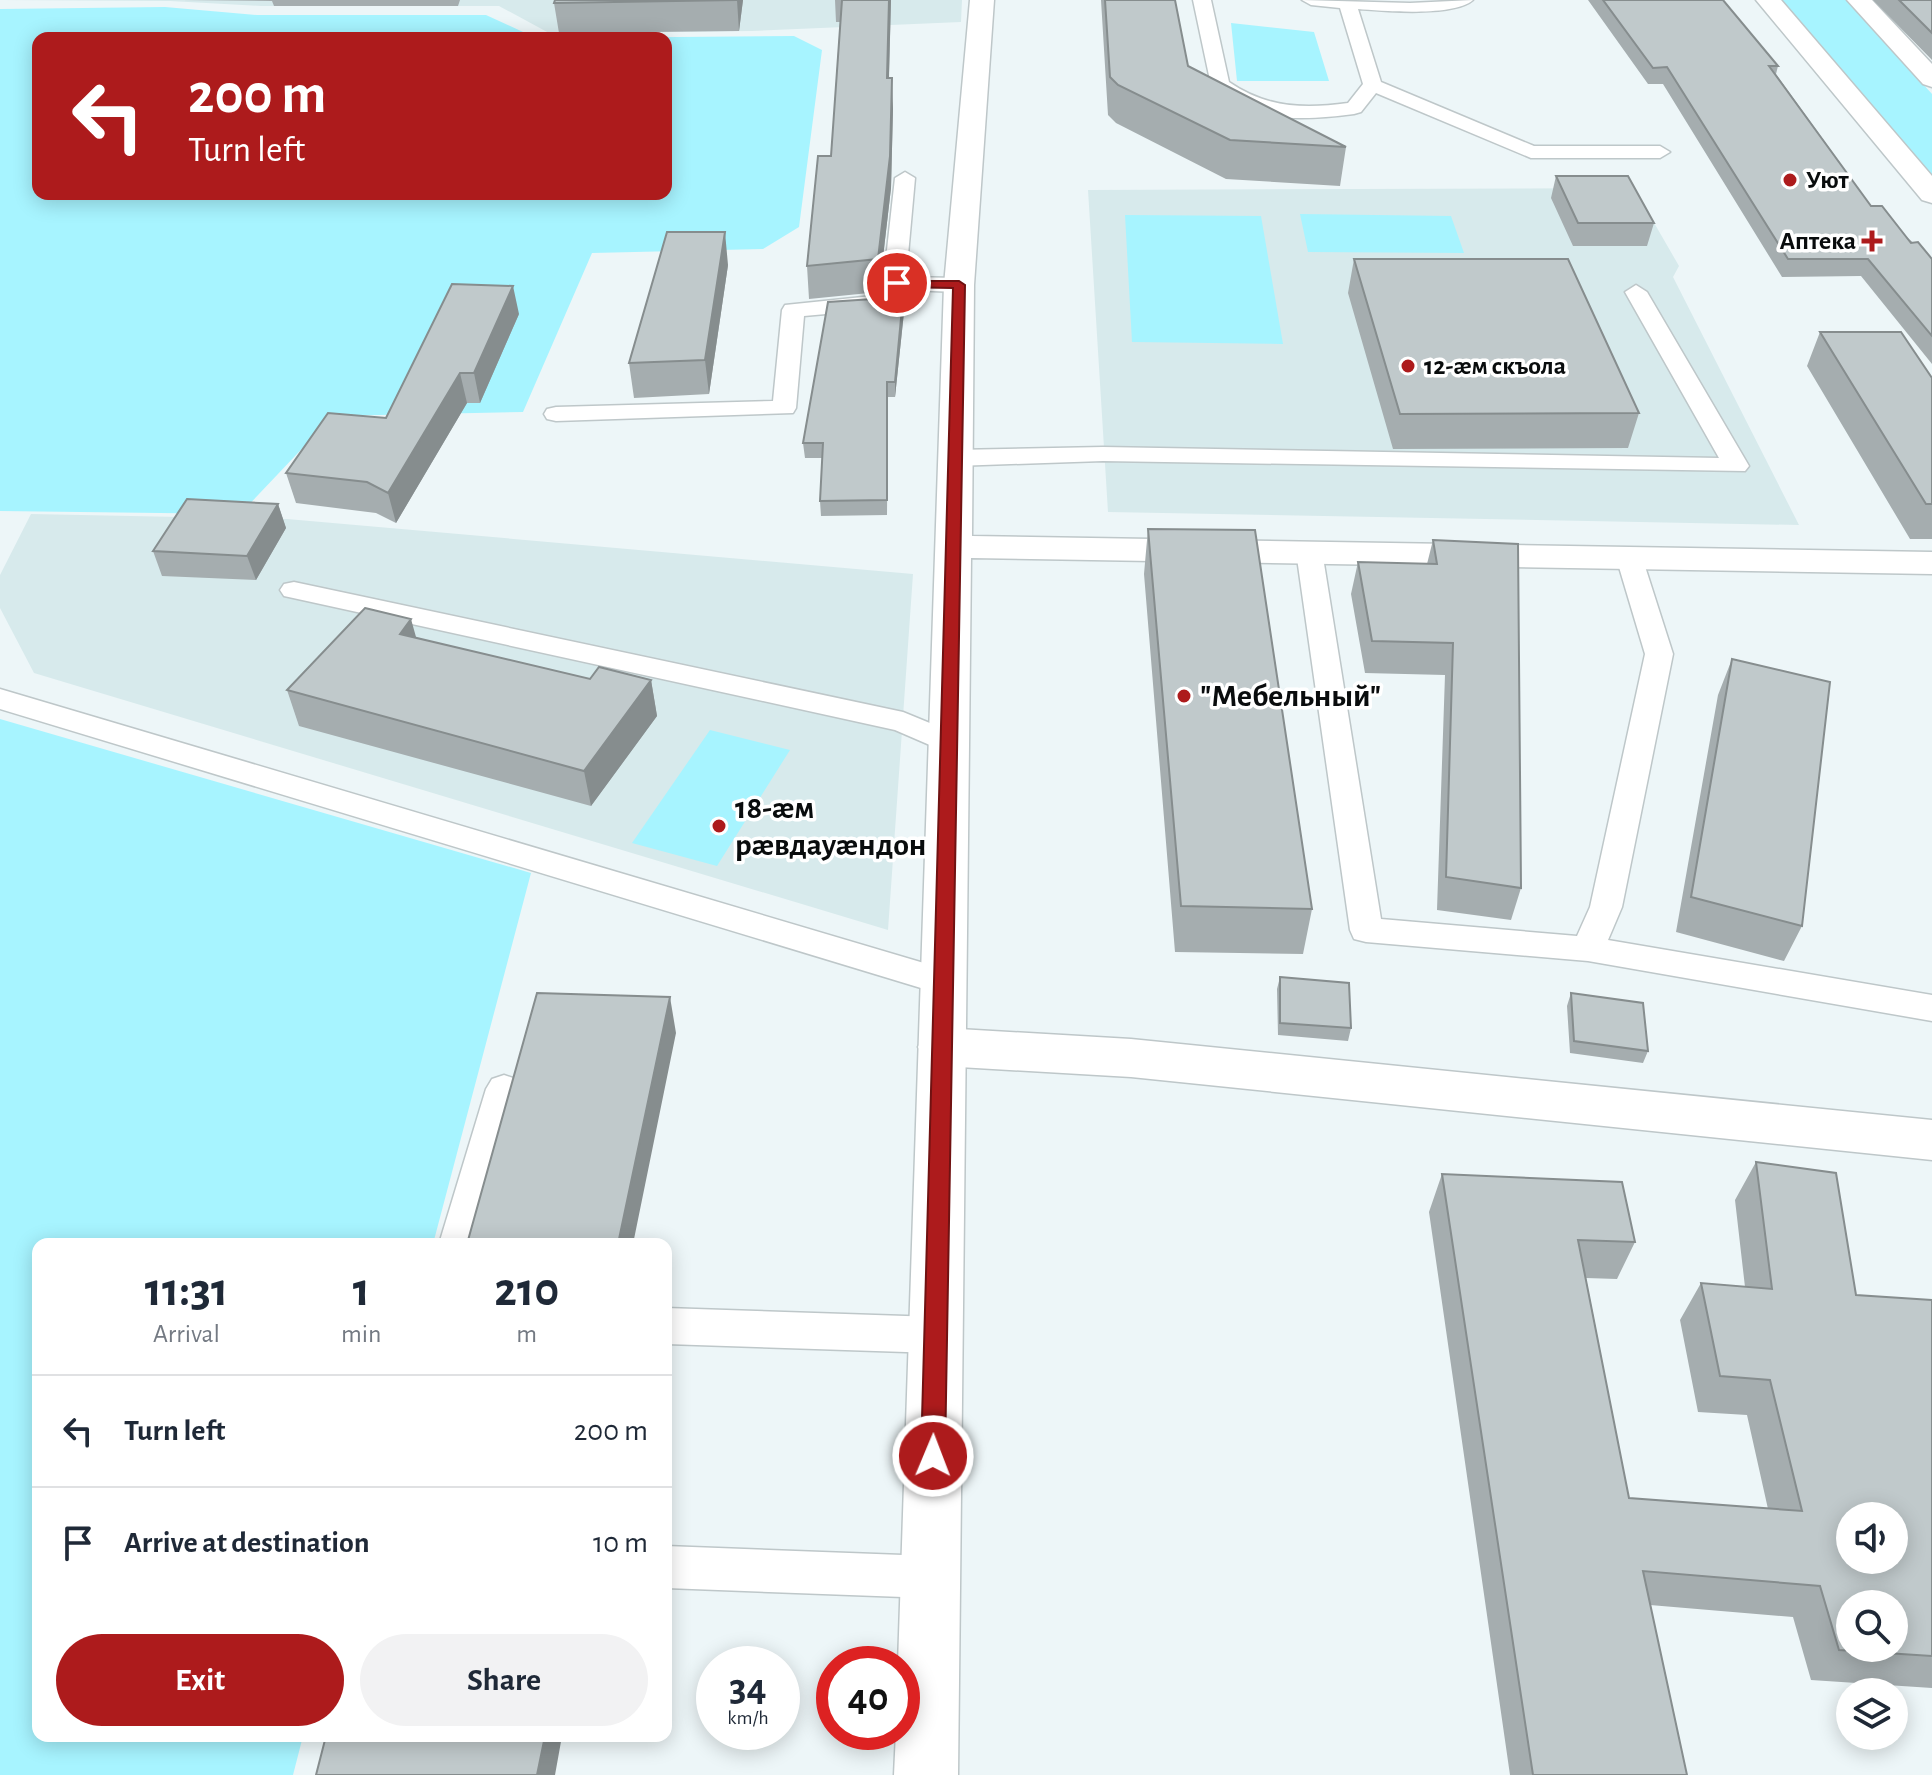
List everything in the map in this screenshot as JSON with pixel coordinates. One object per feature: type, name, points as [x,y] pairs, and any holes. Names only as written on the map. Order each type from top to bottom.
[{"type":"street","points":[[926,1775],[959,285],[982,0]]},
{"type":"street","points":[[1768,0],[1932,194]]},
{"type":"street","points":[[1859,0],[1932,79]]},
{"type":"street","points":[[953,547],[1932,563]]},
{"type":"street","points":[[942,1047],[1131,1058],[1932,1140]]},
{"type":"lane","points":[[1202,0],[1220,85],[1242,102],[1299,115],[1354,108],[1373,85]]},
{"type":"lane","points":[[1311,0],[1410,8],[1464,0]]},
{"type":"lane","points":[[1347,2],[1373,85],[1531,152],[1660,152]]},
{"type":"lane","points":[[556,414],[784,408],[793,310],[893,301],[905,178]]},
{"type":"lane","points":[[897,283],[959,285]]},
{"type":"lane","points":[[955,458],[1103,454],[1736,466],[1636,292]]},
{"type":"lane","points":[[1309,551],[1366,930],[1588,949],[1932,1008]]},
{"type":"lane","points":[[1588,949],[1606,907],[1659,654],[1629,557]]},
{"type":"lane","points":[[294,590],[903,722],[949,742]]},
{"type":"lane","points":[[0,699],[944,982]]},
{"type":"lane","points":[[460,1238],[504,1089]]},
{"type":"lane","points":[[672,1326],[936,1335]]},
{"type":"lane","points":[[672,1567],[930,1577]]},
{"type":"shaded area","points":[[0,0],[962,0],[961,22],[650,32],[547,32],[499,6],[261,6],[170,1]]},
{"type":"shaded area","points":[[1779,0],[1847,0],[1932,94],[1932,179]]},
{"type":"shaded area","points":[[165,7],[257,15],[486,15],[523,32],[32,32],[32,200],[672,200],[672,37],[794,36],[822,50],[799,227],[763,249],[592,253],[523,412],[333,416],[240,514],[0,511],[0,9]]},
{"type":"shaded area","points":[[1231,23],[1314,32],[1329,81],[1237,81]]},
{"type":"shaded area","name":"12-æм скъола","points":[[1634,188],[1679,266],[1673,277],[1799,525],[1108,512],[1088,190]]},
{"type":"shaded area","points":[[1300,214],[1451,216],[1464,253],[1308,252]]},
{"type":"shaded area","points":[[1125,215],[1261,216],[1283,344],[1132,342]]},
{"type":"shaded area","name":"18-æм рӕвдауӕндон","points":[[31,514],[287,519],[913,574],[888,930],[34,673],[0,608],[0,575]]},
{"type":"shaded area","points":[[0,719],[531,873],[435,1238],[32,1238],[32,1742],[301,1742],[293,1775],[0,1775]]},
{"type":"shaded area","points":[[710,730],[790,750],[717,866],[632,843]]},
{"type":"building","points":[[555,0],[737,0],[554,3]]},
{"type":"building","points":[[842,0],[889,0],[887,78],[892,78],[890,156],[878,259],[807,266],[818,156],[831,156]]},
{"type":"building","points":[[1105,0],[1175,0],[1188,66],[1346,147],[1230,140],[1118,85],[1110,77]]},
{"type":"building","points":[[1603,0],[1723,0],[1778,66],[1769,66],[1871,206],[1882,206],[1911,243],[1918,242],[1932,259],[1932,336],[1868,259],[1788,259],[1667,67],[1653,68]]},
{"type":"building","points":[[1899,0],[1932,0],[1932,33]]},
{"type":"building","points":[[1556,176],[1628,176],[1654,223],[1578,223]]},
{"type":"building","points":[[667,232],[725,232],[705,360],[629,363]]},
{"type":"building","points":[[1354,259],[1568,259],[1639,413],[1400,414]]},
{"type":"building","points":[[452,284],[513,286],[474,373],[460,373],[388,493],[367,482],[286,473],[328,413],[386,418]]},
{"type":"building","points":[[903,297],[895,382],[887,382],[887,500],[820,501],[823,443],[803,443],[828,302]]},
{"type":"building","points":[[1820,332],[1901,332],[1932,378],[1932,504],[1926,504]]},
{"type":"building","points":[[187,499],[278,504],[247,556],[153,551]]},
{"type":"building","points":[[1148,529],[1255,530],[1312,909],[1181,906]]},
{"type":"building","points":[[1433,540],[1518,544],[1521,888],[1446,877],[1453,643],[1372,641],[1358,562],[1437,564]]},
{"type":"building","points":[[365,608],[411,619],[400,634],[590,679],[599,667],[651,680],[584,771],[287,690]]},
{"type":"building","points":[[1732,659],[1830,682],[1802,926],[1691,897]]},
{"type":"building","points":[[1280,977],[1349,983],[1351,1028],[1280,1023]]},
{"type":"building","points":[[537,993],[670,997],[619,1238],[469,1238]]},
{"type":"building","points":[[1571,993],[1643,1003],[1648,1051],[1574,1041]]},
{"type":"building","points":[[1756,1162],[1836,1173],[1856,1295],[1932,1300],[1932,1656],[1908,1654],[1908,1590],[1836,1590],[1836,1640],[1820,1586],[1643,1571],[1687,1775],[1533,1775],[1442,1174],[1622,1182],[1635,1242],[1578,1240],[1629,1498],[1802,1511],[1770,1380],[1720,1376],[1701,1283],[1772,1289]]},
{"type":"building","points":[[324,1742],[544,1742],[537,1775],[316,1775]]},
{"type":"place","name":"Уют","points":[[1790,180]]},
{"type":"place","name":"Аптека","points":[[1872,241]]},
{"type":"place","name":"12-æм скъола","points":[[1408,366]]},
{"type":"place","name":"\"Мебельный\"","points":[[1184,696]]},
{"type":"place","name":"18-æм рӕвдауӕндон","points":[[719,826]]},
{"type":"route","points":[[897,283],[959,285],[933,1456]]}]
